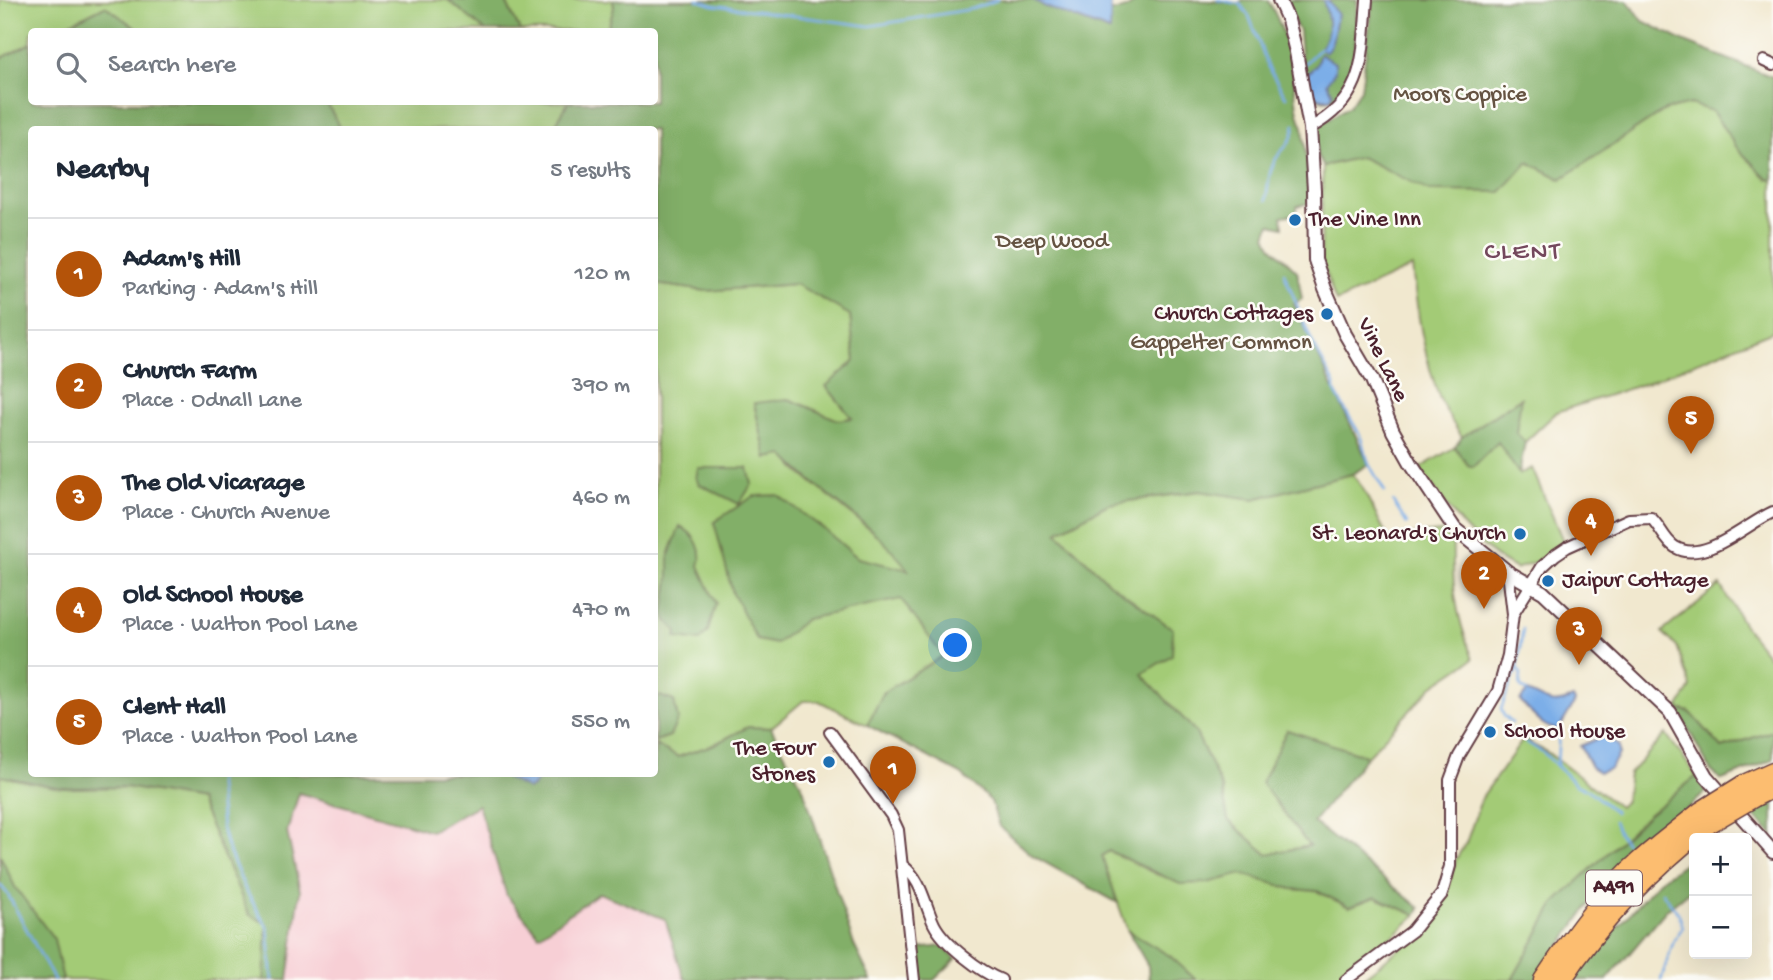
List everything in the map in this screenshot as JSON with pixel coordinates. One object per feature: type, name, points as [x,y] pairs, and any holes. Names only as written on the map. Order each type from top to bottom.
[{"type":"highway","name":"A491","points":[[1543,980],[1562,950],[1593,911],[1636,863],[1749,790],[1773,771]]},
{"type":"highway","name":"A491","points":[[1749,790],[1773,788]]},
{"type":"highway","name":"A491","points":[[1562,980],[1628,896],[1705,818]]},
{"type":"street","name":"Vine Lane","points":[[1279,0],[1288,20],[1296,52],[1310,128],[1315,260],[1345,334],[1372,380],[1393,431],[1411,463],[1455,530],[1508,572],[1542,593],[1670,712],[1706,776],[1773,852]]},
{"type":"street","points":[[1310,128],[1342,104],[1354,87],[1360,69],[1367,0]]},
{"type":"street","points":[[1513,614],[1542,567],[1562,550],[1629,519],[1651,518],[1672,545],[1681,550],[1696,552],[1709,549],[1773,512]]},
{"type":"street","points":[[1346,980],[1412,931],[1441,894],[1450,866],[1450,780],[1459,755],[1498,691],[1508,655],[1513,614],[1508,572]]},
{"type":"street","points":[[831,732],[891,815],[898,830],[914,980]]},
{"type":"street","points":[[903,866],[914,874],[942,937],[988,975],[1001,980]]},
{"type":"street","points":[[906,899],[923,895]]},
{"type":"shaded area","points":[[298,793],[363,810],[478,805],[491,844],[539,935],[599,893],[665,919],[684,978],[687,980],[288,980],[300,891],[287,832]]},
{"type":"green space","points":[[0,0],[448,0],[482,28],[136,28],[105,6],[61,28],[28,28],[28,45],[0,59]]},
{"type":"green space","points":[[448,0],[505,0],[519,28],[482,28]]},
{"type":"green space","points":[[505,0],[613,0],[614,8],[608,28],[519,28]]},
{"type":"green space","name":"Deep Wood","points":[[613,0],[1034,0],[1109,31],[1111,11],[1126,9],[1141,0],[1239,4],[1242,0],[1268,0],[1281,26],[1291,63],[1297,108],[1303,127],[1311,203],[1297,206],[1297,214],[1282,216],[1283,227],[1270,224],[1266,236],[1271,246],[1297,271],[1302,299],[1294,304],[1369,464],[1352,474],[1254,499],[1199,491],[1108,504],[1057,532],[1109,583],[1173,629],[1172,655],[1142,674],[1195,731],[1222,788],[1228,820],[1267,854],[1309,846],[1261,783],[1287,730],[1367,756],[1313,822],[1420,908],[1416,915],[1375,897],[1349,907],[1317,891],[1292,889],[1242,874],[1207,883],[1180,884],[1109,851],[1102,856],[1118,903],[1033,856],[999,826],[991,801],[961,774],[867,725],[884,692],[943,656],[901,599],[806,619],[776,644],[757,640],[733,594],[714,522],[754,496],[778,495],[858,558],[908,570],[880,538],[784,455],[767,458],[754,403],[789,399],[838,420],[852,418],[826,386],[855,361],[850,315],[796,284],[706,291],[658,284],[658,126],[555,126],[566,105],[658,105],[658,28],[608,28],[614,8]]},
{"type":"green space","points":[[1283,0],[1357,0],[1352,66],[1344,90],[1337,97],[1325,100],[1304,96],[1299,31]]},
{"type":"green space","name":"Moors Coppice","points":[[1373,0],[1627,0],[1643,21],[1685,42],[1773,77],[1773,180],[1768,179],[1738,149],[1712,111],[1690,104],[1665,110],[1561,179],[1528,162],[1501,192],[1429,191],[1361,157],[1323,166],[1317,155],[1316,127],[1349,106],[1361,89]]},
{"type":"green space","points":[[105,6],[136,28],[61,28]]},
{"type":"green space","points":[[28,45],[28,105],[328,105],[339,126],[28,126],[28,777],[658,777],[658,747],[678,757],[715,744],[748,727],[771,728],[803,788],[854,945],[871,980],[687,980],[684,978],[665,919],[599,893],[539,935],[507,896],[478,805],[431,831],[299,793],[287,832],[300,891],[288,980],[264,980],[267,924],[249,914],[199,800],[126,787],[61,788],[0,776],[0,59]]},
{"type":"green space","points":[[1690,104],[1712,111],[1738,149],[1768,179],[1773,180],[1773,331],[1643,384],[1557,412],[1525,442],[1516,433],[1520,398],[1462,437],[1444,409],[1425,351],[1412,267],[1336,302],[1321,259],[1323,166],[1361,157],[1392,172],[1528,162],[1561,179],[1665,110]]},
{"type":"green space","points":[[328,105],[566,105],[555,126],[339,126]]},
{"type":"green space","points":[[658,284],[706,291],[796,284],[850,315],[855,361],[852,418],[838,420],[789,399],[754,404],[767,458],[784,454],[799,472],[894,549],[908,570],[943,656],[884,692],[867,725],[819,701],[803,701],[771,728],[748,727],[715,744],[678,757],[658,747],[658,740],[670,736],[658,707]]},
{"type":"green space","points":[[1521,398],[1516,433],[1525,442],[1519,474],[1498,442],[1473,467],[1468,465],[1455,447],[1462,437]]},
{"type":"green space","points":[[1498,441],[1519,474],[1532,468],[1564,543],[1540,560],[1516,569],[1500,560],[1473,537],[1420,468],[1455,447],[1468,465]]},
{"type":"green space","points":[[698,468],[748,468],[752,484],[739,504],[699,484],[696,478]]},
{"type":"green space","points":[[1352,474],[1362,487],[1389,540],[1394,541],[1410,535],[1453,533],[1456,597],[1473,659],[1432,687],[1367,756],[1287,730],[1309,846],[1267,854],[1228,820],[1222,788],[1195,731],[1141,674],[1109,583],[1057,532],[1108,504],[1199,491],[1254,499]]},
{"type":"green space","points":[[680,526],[690,533],[697,543],[699,566],[716,603],[708,631],[700,641],[676,638],[677,631],[667,621],[664,613],[669,555]]},
{"type":"green space","points":[[1720,585],[1747,630],[1773,662],[1773,731],[1722,748],[1690,712],[1678,709],[1691,687],[1677,646],[1662,632]]},
{"type":"green space","points":[[658,698],[674,701],[678,719],[670,736],[658,740]]},
{"type":"green space","points":[[1678,709],[1690,712],[1722,748],[1773,731],[1773,760],[1722,780],[1710,770]]},
{"type":"green space","points":[[1666,734],[1697,776],[1648,815],[1556,902],[1512,980],[1360,980],[1405,944],[1436,911],[1447,893],[1456,859],[1466,843],[1482,797],[1525,737],[1619,807],[1625,801],[1629,774]]},
{"type":"green space","points":[[0,776],[61,788],[126,787],[199,800],[249,914],[267,924],[266,980],[0,980]]},
{"type":"green space","points":[[1697,776],[1706,792],[1604,884],[1536,980],[1512,980],[1556,902],[1648,815]]},
{"type":"green space","points":[[1773,798],[1773,835],[1753,815],[1756,806]]},
{"type":"green space","points":[[1109,851],[1158,875],[1207,883],[1242,874],[1292,889],[1317,891],[1349,907],[1375,897],[1416,915],[1381,947],[1332,980],[1196,980],[1170,956],[1128,931],[1101,856]]},
{"type":"green space","points":[[0,855],[15,887],[54,939],[63,980],[0,980]]},
{"type":"green space","points":[[1689,860],[1689,891],[1667,909],[1607,980],[1574,980],[1584,965],[1659,881]]},
{"type":"green space","points":[[1128,931],[1170,956],[1196,980],[1149,980],[1148,966]]},
{"type":"green space","points":[[942,946],[956,959],[934,980],[919,980],[917,949]]},
{"type":"water","points":[[1034,0],[1111,0],[1110,31],[1046,7]]},
{"type":"water","points":[[1323,0],[1328,0],[1338,15],[1333,40],[1325,52],[1320,48],[1328,24]]},
{"type":"water","points":[[1320,54],[1335,63],[1335,71],[1327,83],[1333,93],[1330,99],[1309,96],[1306,75],[1316,65]]},
{"type":"water","points":[[1527,692],[1553,703],[1573,698],[1575,702],[1559,729],[1553,729],[1538,720],[1520,701]]},
{"type":"water","points":[[1606,735],[1619,746],[1619,754],[1610,769],[1599,772],[1591,767],[1580,746]]},
{"type":"water","points":[[503,777],[538,777],[533,787],[528,789]]},
{"type":"waterway","points":[[698,0],[713,5],[870,26],[972,9],[997,0]]},
{"type":"waterway","points":[[1218,0],[1240,4],[1249,16],[1268,67],[1286,97]]},
{"type":"waterway","points":[[1303,65],[1320,48]]},
{"type":"waterway","points":[[1266,200],[1272,167],[1291,138],[1295,124]]},
{"type":"waterway","points":[[1284,273],[1312,342],[1335,384],[1335,392],[1360,435],[1369,464],[1385,492]]},
{"type":"waterway","points":[[1393,502],[1407,524]]},
{"type":"waterway","points":[[1512,723],[1501,709],[1517,668],[1523,629]]},
{"type":"waterway","points":[[1517,668],[1521,674],[1520,686],[1527,692]]},
{"type":"waterway","points":[[1557,767],[1559,729]]},
{"type":"waterway","points":[[1526,742],[1545,754],[1576,785],[1587,789],[1615,812]]},
{"type":"waterway","points":[[217,777],[222,828],[227,847],[246,891],[268,928],[273,980]]},
{"type":"waterway","points":[[1614,821],[1626,843]]},
{"type":"waterway","points":[[0,885],[7,893],[54,980]]},
{"type":"waterway","points":[[1661,980],[1674,940],[1683,927],[1679,914],[1662,892]]},
{"type":"place","name":"The Vine Inn","points":[[1295,220]]},
{"type":"place","name":"Church Cottages","points":[[1327,314]]},
{"type":"place","name":"Clent Hall","points":[[1691,454]]},
{"type":"place","name":"St. Leonard's Church","points":[[1520,534]]},
{"type":"place","name":"Old School House","points":[[1591,556]]},
{"type":"place","name":"Jaipur Cottage","points":[[1548,581]]},
{"type":"place","name":"Church Farm","points":[[1484,609]]},
{"type":"place","name":"The Old Vicarage","points":[[1579,665]]},
{"type":"place","name":"School House","points":[[1490,732]]},
{"type":"place","name":"The Four Stones","points":[[829,762]]},
{"type":"place","name":"Adam's Hill","points":[[893,804]]},
{"type":"district","name":"CLENT","points":[[1523,253]]},
{"type":"park label","name":"Gappelter Common","points":[[1221,343]]}]
